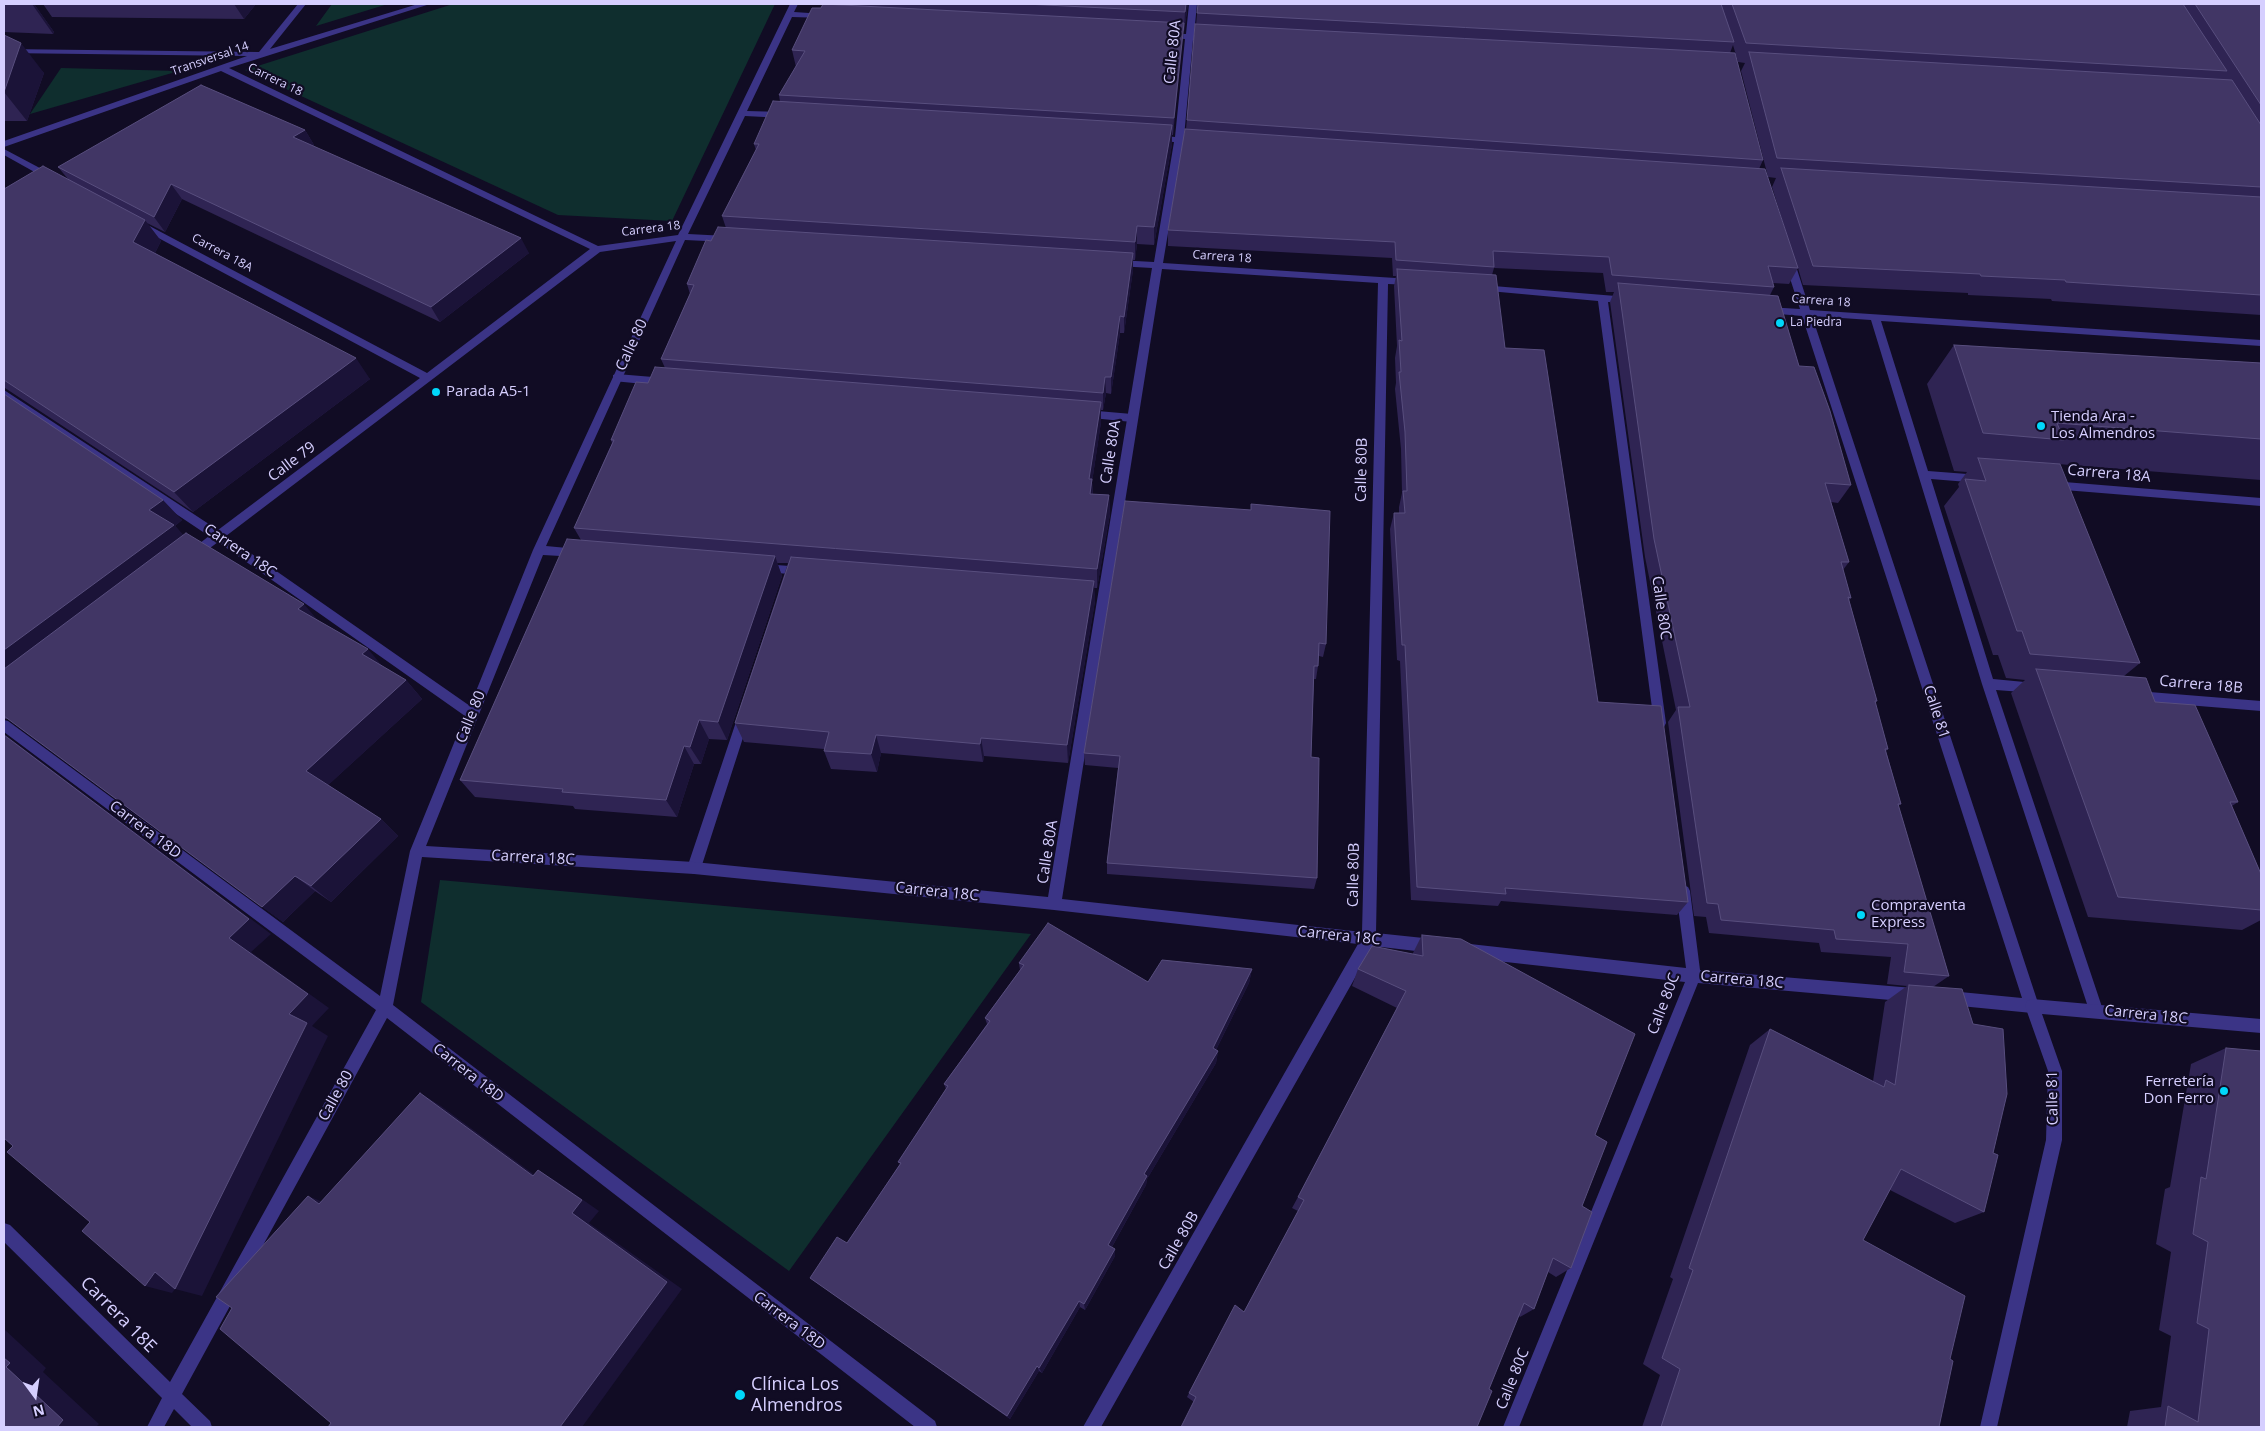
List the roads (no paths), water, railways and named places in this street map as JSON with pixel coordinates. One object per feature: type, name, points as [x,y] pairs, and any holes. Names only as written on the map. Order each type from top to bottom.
[{"type":"street","points":[[262,54],[302,4]]},
{"type":"street","name":"Transversal 14","points":[[4,144],[262,54],[426,4]]},
{"type":"street","name":"Calle 80","points":[[155,1427],[385,1008],[417,851],[538,550],[682,237],[794,4]]},
{"type":"street","name":"Calle 80A","points":[[1054,904],[1098,595],[1132,418],[1179,140],[1193,4]]},
{"type":"street","points":[[789,14],[838,17]]},
{"type":"street","points":[[1160,36],[1219,39]]},
{"type":"street","name":"Carrera 18","points":[[4,51],[262,54]]},
{"type":"street","name":"Carrera 18","points":[[222,68],[597,249],[682,237],[742,240]]},
{"type":"street","points":[[741,113],[791,116]]},
{"type":"street","points":[[1149,138],[1208,142]]},
{"type":"street","points":[[4,152],[56,180]]},
{"type":"street","name":"Carrera 18A","points":[[134,222],[428,378]]},
{"type":"street","name":"Calle 81","points":[[1785,247],[2032,1006],[2055,1071],[2054,1140],[1988,1427]]},
{"type":"street","name":"Calle 79","points":[[186,560],[597,249]]},
{"type":"street","name":"Carrera 18","points":[[1109,262],[1421,283]]},
{"type":"street","name":"Calle 80B","points":[[1092,1427],[1369,939],[1383,280]]},
{"type":"street","points":[[1469,287],[1642,300]]},
{"type":"street","name":"Calle 80C","points":[[1603,298],[1662,740]]},
{"type":"street","name":"Carrera 18","points":[[1758,309],[2261,343]]},
{"type":"street","points":[[1876,317],[1988,684],[2096,1010]]},
{"type":"street","points":[[617,378],[677,383]]},
{"type":"street","name":"Carrera 18C","points":[[4,394],[272,572],[472,714]]},
{"type":"street","points":[[1072,413],[1132,418]]},
{"type":"street","points":[[1924,475],[1993,480]]},
{"type":"street","name":"Carrera 18A","points":[[2043,484],[2261,502]]},
{"type":"street","points":[[538,550],[587,554]]},
{"type":"street","points":[[753,567],[790,575],[811,572]]},
{"type":"street","points":[[1988,684],[2047,689]]},
{"type":"street","name":"Carrera 18B","points":[[2125,695],[2261,706]]},
{"type":"street","points":[[694,868],[749,700]]},
{"type":"street","name":"Carrera 18D","points":[[4,725],[385,1008],[929,1427]]},
{"type":"street","name":"Carrera 18C","points":[[417,851],[694,868],[1054,904],[1694,976],[2261,1026]]},
{"type":"street","name":"Calle 80C","points":[[1510,1427],[1694,976],[1681,877]]},
{"type":"street","name":"Carrera 18E","points":[[4,1231],[204,1427]]},
{"type":"place","name":"La Piedra","points":[[1780,323]]},
{"type":"place","name":"Parada A5-1","points":[[436,392]]},
{"type":"place","name":"Tienda Ara - Los Almendros","points":[[2041,426]]},
{"type":"place","name":"Compraventa Express","points":[[1861,915]]},
{"type":"place","name":"Ferretería Don Ferro","points":[[2224,1091]]},
{"type":"place","name":"Clínica Los Almendros","points":[[740,1395]]}]
